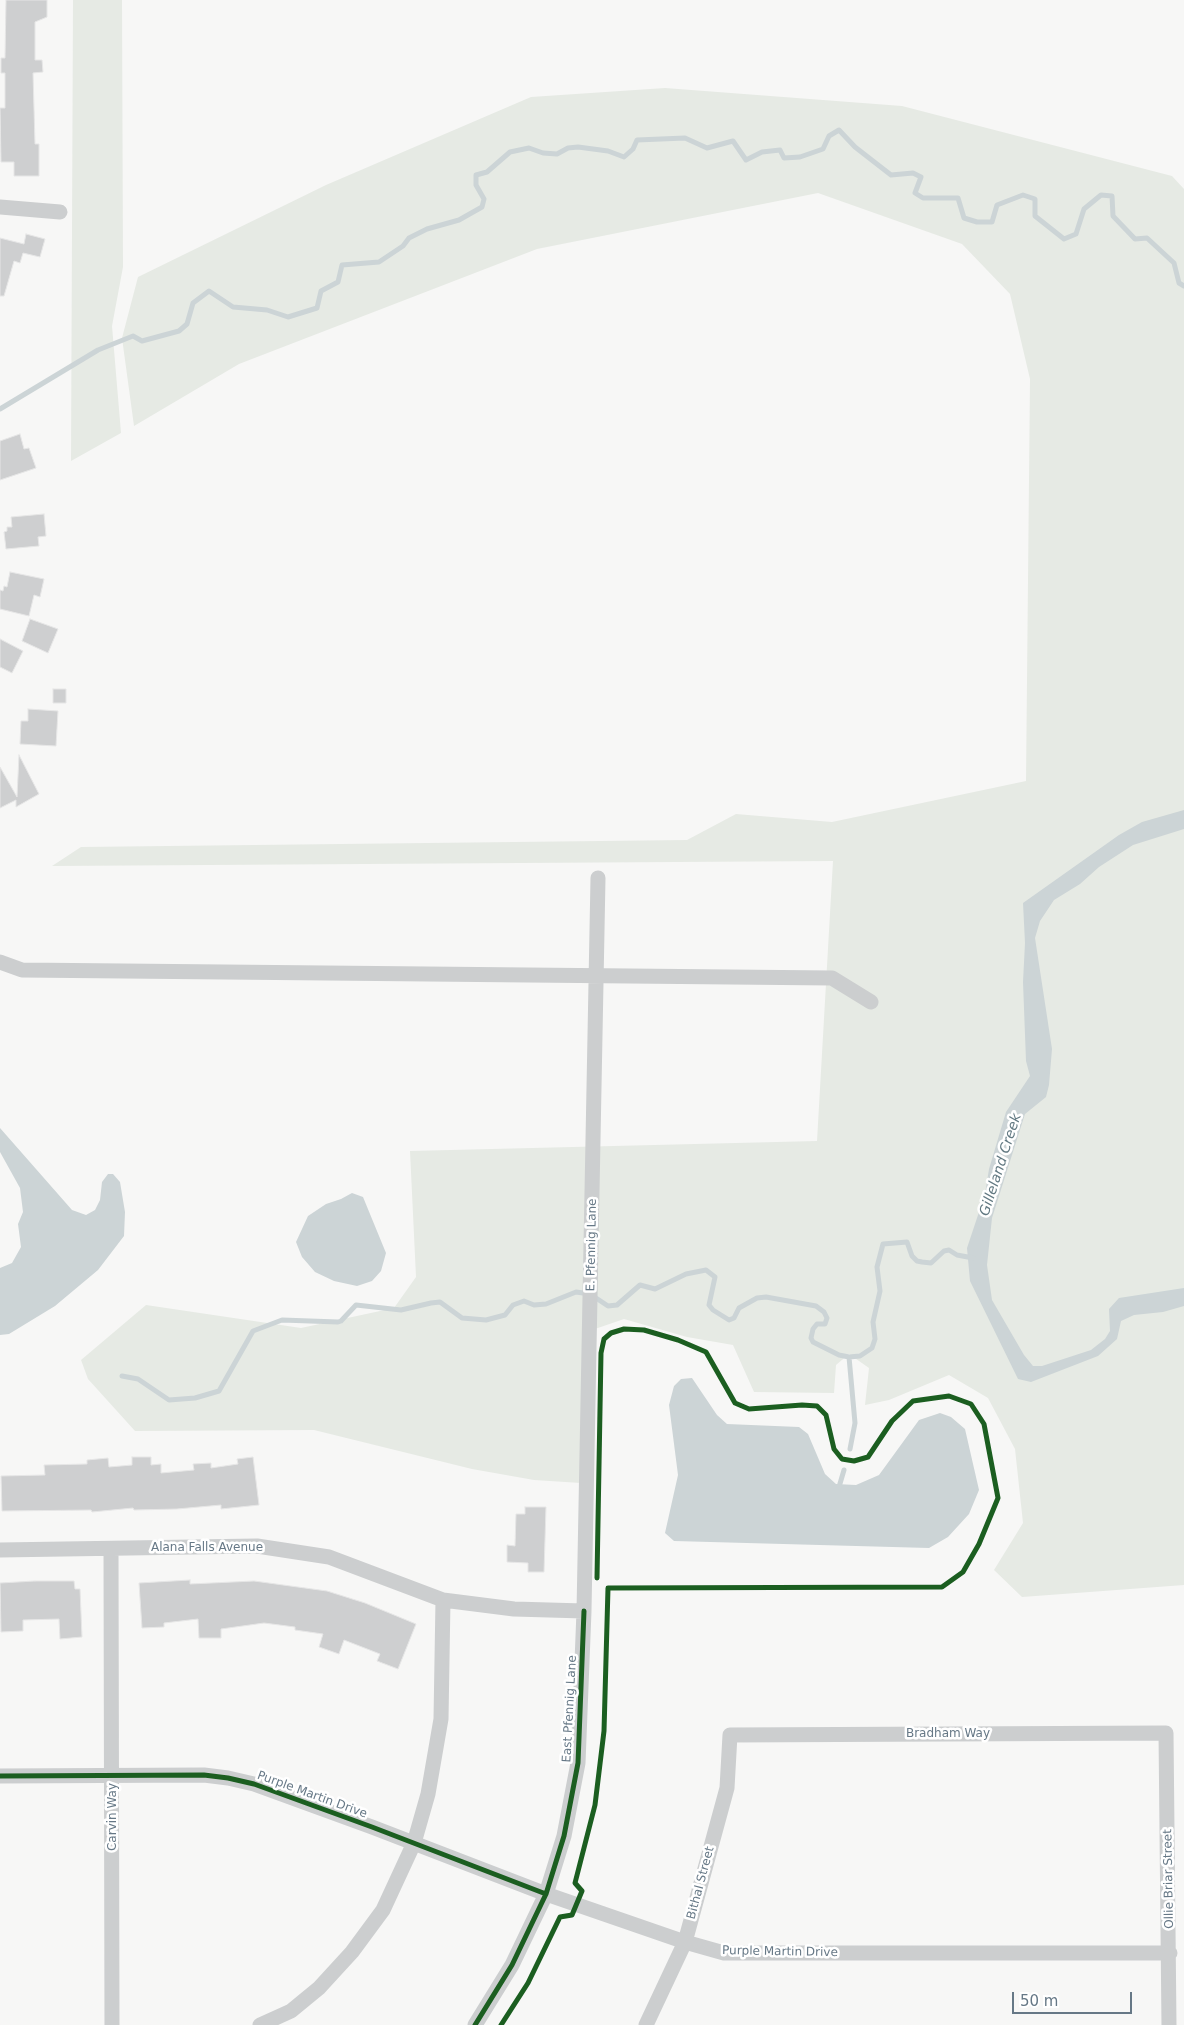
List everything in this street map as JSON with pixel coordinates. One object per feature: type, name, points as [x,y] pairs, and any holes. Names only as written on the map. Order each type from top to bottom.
[{"type":"street","points":[[0,207],[60,212]]},
{"type":"street","name":"E. Pfennig Lane","points":[[584,1611],[598,977],[598,878]]},
{"type":"street","points":[[0,962],[22,970],[832,978],[871,1002]]},
{"type":"street","name":"Alana Falls Avenue","points":[[0,1550],[258,1546],[329,1556],[443,1600],[514,1609],[584,1611]]},
{"type":"street","name":"Carvin Way","points":[[111,1549],[113,1776],[112,2025]]},
{"type":"street","points":[[260,2025],[291,2011],[319,1988],[352,1952],[383,1910],[414,1843],[428,1794],[440,1719],[443,1600]]},
{"type":"street","name":"East Pfennig Lane","points":[[475,2025],[512,1965],[546,1894],[564,1836],[578,1763],[584,1611]]},
{"type":"street","name":"Bradham Way","points":[[730,1735],[1166,1733]]},
{"type":"street","name":"Ollie Briar Street","points":[[1166,1733],[1170,1952],[1169,2025]]},
{"type":"street","name":"Bithal Street","points":[[646,2025],[685,1942],[727,1788],[730,1735]]},
{"type":"street","name":"Purple Martin Drive","points":[[0,1776],[204,1775],[254,1784],[546,1894],[685,1942],[724,1953],[1170,1952]]},
{"type":"shaded area","points":[[73,0],[122,0],[123,267],[112,326],[121,433],[71,461]]},
{"type":"shaded area","points":[[665,88],[902,106],[1172,176],[1184,189],[1184,1585],[1022,1597],[994,1570],[1023,1523],[1015,1449],[988,1398],[949,1375],[889,1400],[865,1405],[869,1368],[849,1354],[836,1365],[834,1393],[754,1392],[733,1345],[687,1337],[624,1319],[595,1329],[581,1483],[534,1480],[472,1469],[314,1430],[135,1431],[88,1379],[81,1360],[146,1305],[301,1328],[394,1308],[416,1277],[410,1151],[817,1141],[833,861],[52,866],[81,847],[687,840],[736,814],[832,822],[1026,781],[1030,379],[1010,294],[962,244],[818,193],[537,249],[239,364],[134,426],[122,338],[138,277],[326,185],[531,97]]},
{"type":"water","name":"Gilleland Creek","points":[[1184,810],[1184,829],[1133,845],[1099,867],[1080,884],[1054,900],[1040,921],[1035,938],[1052,1049],[1049,1085],[1046,1097],[1025,1114],[992,1218],[987,1265],[992,1300],[1024,1355],[1033,1366],[1042,1366],[1091,1350],[1105,1339],[1110,1331],[1109,1309],[1119,1298],[1184,1288],[1184,1306],[1163,1312],[1134,1315],[1121,1321],[1117,1339],[1098,1356],[1031,1382],[1018,1379],[970,1281],[967,1248],[985,1194],[989,1169],[1006,1112],[1030,1076],[1026,1061],[1023,903],[1119,835],[1142,822]]},
{"type":"water","points":[[0,1128],[72,1210],[86,1215],[95,1210],[100,1200],[102,1182],[108,1174],[113,1174],[120,1182],[125,1212],[124,1236],[98,1270],[55,1306],[9,1334],[0,1335],[0,1268],[12,1263],[21,1247],[18,1224],[23,1212],[20,1188],[0,1152]]},
{"type":"water","points":[[352,1193],[363,1197],[386,1253],[381,1271],[372,1281],[357,1286],[334,1281],[315,1272],[302,1257],[296,1242],[308,1216],[326,1204]]},
{"type":"water","points":[[692,1378],[717,1415],[727,1424],[799,1427],[808,1434],[825,1474],[836,1484],[856,1485],[879,1475],[919,1420],[940,1413],[951,1417],[965,1429],[979,1490],[969,1514],[948,1537],[929,1548],[674,1541],[665,1533],[678,1475],[669,1405],[674,1386],[681,1379]]},
{"type":"building","points":[[6,0],[47,0],[47,17],[35,22],[35,60],[42,60],[43,72],[33,73],[35,144],[39,144],[39,176],[14,176],[14,162],[1,162],[0,108],[5,108],[5,73],[1,73],[1,58],[5,58]]},
{"type":"building","points":[[26,234],[45,239],[40,257],[23,253],[20,263],[14,261],[4,296],[0,296],[0,238],[24,244]]},
{"type":"building","points":[[20,434],[24,449],[29,448],[36,468],[0,480],[0,441]]},
{"type":"building","points":[[44,514],[46,536],[38,537],[39,546],[6,549],[4,532],[7,531],[7,527],[12,527],[11,517]]},
{"type":"building","points":[[10,572],[44,579],[40,597],[34,595],[29,616],[0,609],[0,590],[3,591],[4,586],[7,587]]},
{"type":"building","points":[[30,619],[58,629],[48,653],[22,641]]},
{"type":"building","points":[[0,639],[23,651],[12,673],[0,667]]},
{"type":"building","points":[[53,689],[66,689],[66,703],[53,703]]},
{"type":"building","points":[[28,709],[58,711],[56,746],[20,744],[21,721],[28,721]]},
{"type":"building","points":[[19,755],[39,794],[16,807],[16,800],[0,808],[0,767],[17,797]]},
{"type":"building","points":[[132,1457],[151,1457],[151,1465],[161,1464],[161,1473],[194,1470],[193,1464],[211,1463],[211,1468],[238,1464],[237,1459],[253,1457],[259,1505],[221,1509],[221,1505],[177,1509],[134,1510],[133,1508],[92,1512],[91,1510],[2,1511],[1,1476],[45,1475],[44,1465],[87,1464],[87,1460],[108,1458],[109,1467],[132,1465]]},
{"type":"building","points":[[525,1507],[546,1507],[544,1572],[528,1572],[528,1563],[507,1562],[507,1545],[515,1546],[516,1514],[525,1514]]},
{"type":"building","points":[[190,1580],[190,1584],[254,1581],[327,1591],[365,1603],[416,1624],[398,1669],[377,1661],[380,1654],[344,1640],[339,1654],[319,1647],[323,1634],[295,1630],[295,1627],[264,1623],[221,1629],[221,1638],[199,1638],[198,1619],[164,1623],[164,1627],[142,1628],[139,1583]]},
{"type":"building","points":[[74,1581],[75,1589],[80,1589],[82,1637],[60,1639],[59,1619],[23,1620],[23,1631],[1,1632],[0,1583]]},
{"type":"waterway","points":[[0,409],[98,350],[133,336],[142,341],[179,331],[187,324],[193,303],[209,291],[233,307],[267,310],[288,317],[317,308],[321,291],[338,282],[342,265],[379,262],[403,246],[409,238],[427,229],[459,220],[482,207],[484,199],[476,185],[476,175],[487,172],[510,152],[529,148],[543,153],[557,154],[568,148],[578,147],[608,151],[624,157],[633,149],[637,140],[685,138],[707,148],[733,141],[746,160],[762,152],[780,150],[784,158],[800,157],[823,149],[829,136],[839,130],[855,147],[891,175],[913,173],[921,177],[915,193],[923,198],[958,198],[964,218],[977,222],[992,222],[997,205],[1023,195],[1035,199],[1035,216],[1064,239],[1076,234],[1084,209],[1101,195],[1112,196],[1113,216],[1135,239],[1147,238],[1174,263],[1179,283],[1184,286]]},
{"type":"waterway","points":[[122,1376],[138,1379],[169,1400],[195,1398],[219,1391],[253,1331],[282,1320],[338,1322],[356,1305],[401,1310],[440,1302],[462,1318],[486,1320],[505,1315],[513,1305],[524,1301],[534,1305],[546,1304],[576,1292],[590,1294],[608,1306],[617,1305],[640,1285],[655,1289],[686,1274],[706,1270],[715,1277],[709,1305],[713,1310],[729,1320],[734,1318],[739,1308],[757,1298],[766,1297],[816,1306],[824,1312],[827,1318],[825,1324],[817,1324],[813,1329],[811,1338],[813,1342],[839,1355],[849,1357],[860,1356],[872,1348],[875,1339],[873,1322],[880,1291],[877,1267],[883,1244],[907,1242],[912,1256],[917,1261],[922,1262],[931,1263],[944,1251],[949,1250],[957,1255],[973,1258]]},
{"type":"waterway","points":[[849,1357],[855,1423],[850,1449]]},
{"type":"waterway","points":[[839,1487],[844,1470]]},
{"type":"cycle path","points":[[501,2025],[528,1983],[560,1917],[572,1915],[582,1891],[575,1883],[595,1805],[604,1731],[608,1588],[942,1587],[963,1572],[979,1544],[998,1498],[984,1424],[971,1404],[949,1396],[913,1401],[892,1421],[868,1457],[854,1461],[842,1459],[834,1449],[826,1415],[817,1406],[802,1405],[749,1409],[735,1403],[706,1352],[678,1340],[644,1330],[624,1329],[611,1333],[604,1339],[601,1353],[597,1578]]},
{"type":"cycle path","points":[[475,2025],[512,1965],[546,1894],[564,1836],[578,1763],[584,1611]]},
{"type":"cycle path","points":[[0,1776],[204,1775],[228,1778],[254,1784],[372,1827],[546,1894]]}]
